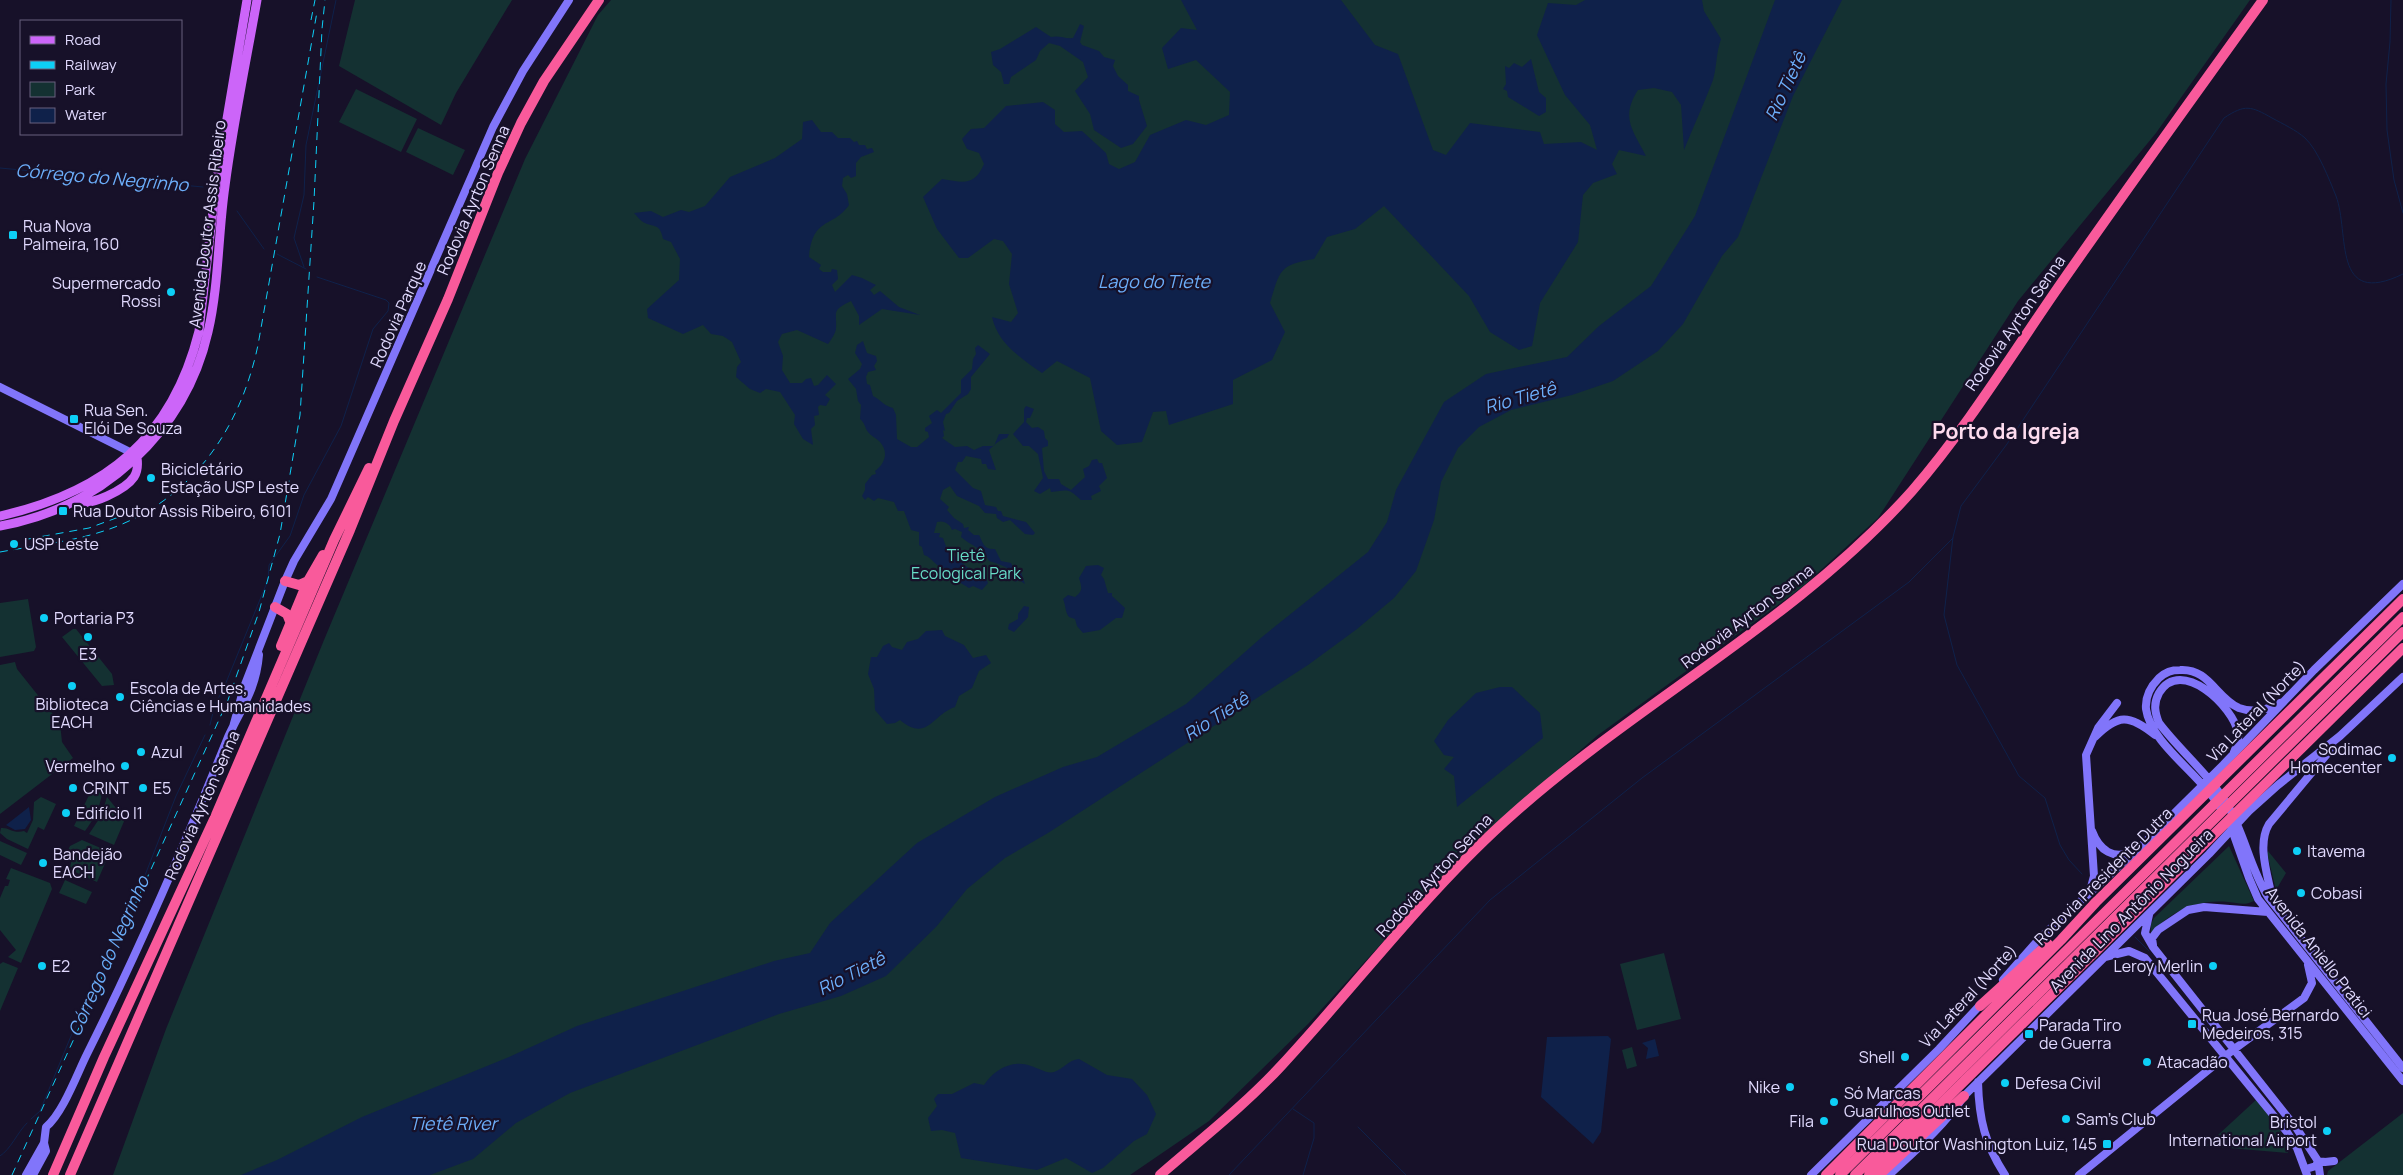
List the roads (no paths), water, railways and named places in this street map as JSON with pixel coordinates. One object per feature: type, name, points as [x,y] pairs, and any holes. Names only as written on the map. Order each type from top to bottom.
[{"type":"highway","name":"Rodovia Ayrton Senna","points":[[70,1175],[350,530],[394,421],[448,299],[498,173],[521,123],[544,81],[599,0]]},
{"type":"highway","name":"Rodovia Ayrton Senna","points":[[1160,1175],[1263,1085],[1458,868],[1512,815],[1569,767],[1764,624],[1823,578],[1868,538],[1914,488],[1956,434],[2098,230],[2263,0]]},
{"type":"highway","name":"Rodovia Ayrton Senna","points":[[53,1175],[104,1056],[216,815],[334,540],[394,421]]},
{"type":"highway","points":[[253,725],[260,698],[308,581],[334,540]]},
{"type":"highway","points":[[284,581],[299,585],[308,581]]},
{"type":"highway","name":"Rodovia Presidente Dutra","points":[[1826,1175],[2062,940],[2096,902],[2403,599]]},
{"type":"highway","points":[[275,607],[287,614],[291,624]]},
{"type":"highway","points":[[2305,715],[2317,695],[2403,607]]},
{"type":"highway","name":"Rodovia Presidente Dutra","points":[[1840,1175],[2403,617]]},
{"type":"highway","points":[[1855,1175],[2403,632]]},
{"type":"highway","points":[[1869,1175],[2403,648]]},
{"type":"highway","points":[[2249,811],[2251,803],[2292,762],[2299,750]]},
{"type":"highway","points":[[2062,940],[2203,816]]},
{"type":"highway","points":[[1980,1006],[2096,902]]},
{"type":"highway","points":[[1879,1175],[1964,1096]]},
{"type":"main road","name":"Avenida Doutor Assis Ribeiro","points":[[0,516],[28,510],[61,498],[80,489],[132,456],[174,400],[195,345],[207,275],[216,184],[247,0]]},
{"type":"main road","name":"Avenida Doutor Assis Ribeiro","points":[[0,526],[43,516],[77,501],[132,456],[172,417],[192,381],[205,346],[212,316],[225,186],[256,0]]},
{"type":"main road","name":"Rodovia Parque","points":[[26,1175],[44,1143],[46,1126],[52,1122],[134,960],[233,728],[240,719],[257,671],[261,643],[284,581],[331,499],[493,127],[524,71],[569,0]]},
{"type":"main road","points":[[0,386],[122,448],[132,456],[137,470],[130,482],[88,504],[77,501],[80,489]]},
{"type":"main road","name":"Via Lateral (Norte)","points":[[1810,1175],[1939,1049],[2040,938],[2139,848],[2403,584]]},
{"type":"main road","points":[[2165,744],[2150,721],[2146,703],[2152,686],[2170,671],[2185,669],[2203,675],[2232,704],[2242,709],[2260,710],[2284,701]]},
{"type":"main road","name":"Avenida Lino Antônio Nogueira","points":[[1889,1175],[1934,1133],[1952,1114],[1964,1096],[2209,854],[2249,811],[2278,784],[2340,736],[2402,678]]},
{"type":"main road","points":[[2201,776],[2163,728],[2155,713],[2159,693],[2164,687],[2173,682],[2186,680],[2202,687],[2224,708],[2233,721],[2238,739],[2234,750],[2223,765]]},
{"type":"main road","points":[[2079,904],[2093,884],[2086,755],[2090,742],[2101,721],[2116,703],[2116,710],[2120,719]]},
{"type":"main road","points":[[2090,742],[2112,722],[2120,719],[2129,719],[2138,723],[2165,744],[2201,776]]},
{"type":"main road","points":[[2273,904],[2263,844],[2265,831],[2340,736]]},
{"type":"main road","name":"Avenida Aniello Pratici","points":[[2201,776],[2241,842],[2259,881],[2273,904],[2403,1068]]},
{"type":"main road","points":[[2090,822],[2098,843],[2110,854],[2128,854],[2139,848]]},
{"type":"main road","name":"Avenida Aniello Pratici","points":[[2241,842],[2252,886],[2268,912],[2403,1081]]},
{"type":"main road","points":[[2153,947],[2152,938],[2158,930],[2188,910],[2204,907],[2268,912]]},
{"type":"main road","points":[[2150,911],[2145,932],[2153,947],[2297,1129],[2318,1161],[2320,1175]]},
{"type":"main road","points":[[2101,959],[2123,951],[2139,954],[2145,958],[2287,1132],[2307,1172],[2318,1161]]},
{"type":"main road","points":[[2079,1175],[2224,1056],[2307,994],[2312,983],[2306,958]]},
{"type":"main road","points":[[2176,994],[2184,987]]},
{"type":"main road","points":[[1978,1082],[1984,1133],[1988,1147],[2005,1175]]},
{"type":"main road","points":[[33,1175],[46,1151],[44,1143]]},
{"type":"main road","points":[[2318,1161],[2334,1160]]},
{"type":"water","name":"Lago do Tiete","points":[[1181,0],[1341,0],[1375,45],[1398,54],[1433,150],[1446,155],[1470,123],[1540,132],[1544,144],[1581,142],[1597,150],[1590,125],[1565,95],[1537,35],[1548,3],[1576,5],[1585,0],[1702,0],[1704,11],[1721,39],[1713,80],[1684,150],[1681,105],[1672,92],[1654,88],[1638,90],[1630,108],[1629,116],[1630,124],[1646,156],[1619,150],[1612,164],[1617,174],[1593,183],[1583,195],[1578,242],[1540,303],[1532,346],[1519,350],[1490,332],[1469,296],[1384,206],[1355,229],[1327,237],[1314,259],[1287,267],[1279,276],[1270,303],[1285,332],[1272,360],[1233,380],[1233,404],[1169,425],[1166,411],[1153,412],[1142,442],[1117,445],[1101,431],[1090,378],[1057,361],[1042,373],[1011,349],[999,335],[992,317],[1011,322],[1018,313],[1009,284],[1012,254],[1003,241],[994,239],[968,258],[959,258],[937,229],[923,197],[942,179],[962,182],[972,180],[976,176],[984,164],[979,153],[967,149],[962,139],[971,129],[984,128],[1006,106],[1043,102],[1055,110],[1055,124],[1064,132],[1082,131],[1106,153],[1109,164],[1119,169],[1135,162],[1150,135],[1186,120],[1206,125],[1229,115],[1230,92],[1196,60],[1168,69],[1162,48],[1181,28],[1197,30]]},
{"type":"water","name":"Tietê River","points":[[1775,0],[1842,0],[1793,96],[1738,237],[1722,256],[1683,324],[1658,351],[1613,381],[1572,395],[1511,410],[1479,427],[1458,448],[1441,482],[1434,520],[1416,571],[1394,598],[1357,629],[1308,665],[1048,833],[1005,858],[967,889],[936,927],[886,976],[841,996],[779,1014],[570,1093],[516,1123],[473,1159],[430,1175],[241,1175],[277,1160],[362,1117],[509,1057],[577,1026],[774,961],[810,953],[830,923],[917,843],[995,797],[1063,767],[1097,757],[1186,704],[1262,637],[1368,552],[1387,522],[1396,490],[1444,402],[1486,374],[1567,357],[1599,326],[1651,286],[1695,216]]},
{"type":"water","points":[[1080,24],[1084,26],[1080,42],[1082,45],[1099,51],[1104,57],[1115,60],[1113,66],[1118,76],[1128,85],[1128,91],[1139,96],[1147,126],[1133,144],[1121,148],[1094,130],[1090,114],[1075,91],[1088,77],[1083,62],[1060,46],[1049,43],[1040,51],[1036,60],[1011,77],[1009,84],[1004,84],[1001,72],[993,65],[991,52],[1000,49],[1036,27],[1051,37],[1073,38]]},
{"type":"water","points":[[1531,59],[1539,92],[1546,98],[1546,112],[1539,116],[1508,97],[1507,91],[1503,89],[1506,84],[1505,66],[1509,68],[1514,63],[1522,67]]},
{"type":"water","points":[[812,120],[821,132],[832,132],[838,138],[850,138],[854,142],[857,141],[859,145],[865,145],[867,149],[872,148],[874,152],[861,157],[856,163],[856,176],[851,178],[848,175],[843,178],[842,186],[847,194],[849,205],[843,212],[819,229],[811,244],[809,257],[821,265],[819,269],[823,272],[831,272],[832,269],[837,270],[838,279],[832,285],[835,292],[852,275],[876,285],[870,290],[874,295],[880,291],[899,307],[920,315],[882,309],[859,325],[859,316],[851,301],[840,307],[836,312],[836,329],[828,344],[797,330],[782,334],[778,342],[783,356],[782,370],[790,383],[802,383],[806,379],[811,378],[814,386],[818,385],[827,375],[836,384],[825,395],[830,399],[826,406],[820,405],[818,407],[819,415],[814,416],[815,425],[811,429],[813,445],[803,439],[794,424],[795,415],[780,392],[766,389],[760,393],[750,389],[736,377],[737,367],[741,362],[732,342],[723,336],[711,334],[703,325],[683,334],[648,318],[647,309],[679,280],[680,259],[671,242],[663,239],[660,230],[656,226],[643,222],[634,213],[651,211],[663,217],[681,210],[689,212],[705,206],[730,177],[775,158],[802,139],[803,122]]},
{"type":"water","points":[[863,341],[867,353],[876,356],[877,361],[874,366],[876,370],[868,372],[866,377],[867,384],[870,385],[873,396],[893,408],[896,415],[897,439],[911,447],[917,447],[929,437],[925,428],[932,423],[929,416],[937,410],[941,413],[961,393],[961,380],[972,369],[973,359],[976,354],[975,348],[978,345],[990,354],[971,377],[971,389],[968,394],[957,401],[949,413],[946,414],[943,422],[945,431],[943,430],[944,436],[942,438],[955,447],[967,446],[974,450],[983,446],[993,446],[989,450],[996,470],[988,469],[986,464],[982,464],[981,459],[966,456],[962,462],[958,462],[955,470],[973,488],[981,491],[985,505],[996,507],[1003,516],[1026,522],[1035,533],[1033,535],[1025,534],[1010,520],[1003,522],[997,518],[996,514],[985,513],[979,506],[957,496],[950,486],[943,490],[940,499],[949,507],[947,510],[963,524],[964,528],[969,527],[968,530],[974,535],[979,535],[986,547],[995,549],[1001,561],[1011,563],[1015,570],[1020,569],[1025,584],[1019,580],[1015,582],[1018,575],[1011,570],[989,561],[980,550],[961,537],[962,532],[955,529],[952,530],[944,522],[937,522],[934,533],[940,533],[939,537],[943,538],[950,553],[974,572],[974,575],[986,578],[988,583],[982,590],[973,586],[969,588],[959,582],[954,583],[950,579],[952,576],[949,568],[938,566],[924,555],[922,547],[919,545],[919,532],[911,530],[904,511],[898,511],[894,502],[878,498],[874,501],[868,497],[865,500],[862,496],[865,484],[872,475],[876,474],[875,471],[885,458],[883,446],[868,432],[860,419],[861,405],[858,401],[856,389],[848,379],[860,369],[862,364],[855,353],[857,345]]},
{"type":"water","points":[[1026,406],[1034,409],[1026,422],[1032,428],[1038,427],[1044,431],[1045,438],[1048,441],[1048,446],[1042,448],[1044,471],[1048,479],[1059,479],[1061,484],[1071,490],[1085,477],[1083,469],[1089,466],[1092,460],[1097,459],[1099,463],[1102,463],[1107,478],[1099,486],[1101,491],[1091,496],[1092,500],[1081,500],[1068,491],[1051,492],[1050,488],[1040,494],[1034,491],[1043,478],[1038,454],[1029,446],[1023,446],[1013,434],[1024,422],[1024,409]]},
{"type":"water","points":[[999,434],[1009,434],[1007,438],[995,445]]},
{"type":"water","points":[[1098,565],[1104,568],[1101,575],[1108,593],[1112,593],[1112,596],[1125,608],[1122,618],[1116,618],[1100,630],[1083,633],[1077,626],[1075,619],[1069,617],[1063,599],[1068,595],[1075,597],[1081,591],[1079,578],[1086,566]]},
{"type":"water","points":[[1024,606],[1029,607],[1028,617],[1014,632],[1008,629],[1009,624],[1018,619],[1018,614]]},
{"type":"water","points":[[942,630],[945,636],[964,645],[973,658],[986,655],[991,663],[979,671],[972,688],[959,696],[955,707],[929,725],[917,729],[900,720],[887,724],[875,710],[874,689],[868,674],[871,657],[877,657],[883,646],[889,643],[892,647],[902,650],[907,642],[918,639],[926,631]]},
{"type":"water","points":[[1500,687],[1512,687],[1540,713],[1543,738],[1457,807],[1454,776],[1444,769],[1454,757],[1444,755],[1434,741],[1448,720],[1476,693]]},
{"type":"water","points":[[29,807],[31,820],[25,829],[15,830],[6,825]]},
{"type":"water","points":[[1608,1036],[1611,1039],[1601,1132],[1593,1144],[1541,1097],[1547,1037]]},
{"type":"water","points":[[1655,1039],[1659,1056],[1646,1059],[1648,1048],[1642,1043]]},
{"type":"water","points":[[1079,1059],[1107,1075],[1132,1079],[1147,1095],[1156,1114],[1147,1134],[1134,1141],[1103,1168],[1092,1173],[1066,1158],[1037,1170],[961,1158],[955,1133],[942,1130],[931,1131],[928,1118],[937,1106],[934,1099],[938,1094],[952,1094],[974,1083],[984,1085],[998,1071],[1010,1065],[1024,1064],[1045,1072],[1051,1072],[1057,1071],[1072,1061]]},
{"type":"waterway","points":[[304,267],[294,238],[304,195],[306,145],[336,0]]},
{"type":"waterway","points":[[2391,0],[2386,84],[2387,130],[2394,180],[2403,213]]},
{"type":"waterway","points":[[2082,874],[2069,860],[2060,845],[2045,798],[2019,776],[1957,665],[1944,615],[1953,537],[1961,506],[2007,444],[2224,118],[2231,113],[2248,108],[2259,111],[2294,130],[2310,143],[2323,165],[2336,196],[2340,211],[2344,246],[2348,262],[2354,274],[2364,282],[2380,282],[2403,274]]},
{"type":"waterway","name":"Córrego do Negrinho","points":[[0,168],[203,187]]},
{"type":"waterway","name":"Córrego do Negrinho","points":[[237,211],[264,249]]},
{"type":"waterway","name":"Córrego do Negrinho","points":[[277,254],[306,269]]},
{"type":"waterway","name":"Córrego do Negrinho","points":[[210,725],[215,704],[223,690],[268,580],[269,565],[290,536],[304,495],[341,426],[373,329],[388,311],[389,303],[386,300],[317,277]]},
{"type":"waterway","points":[[1229,1175],[1490,900],[1642,778],[1909,582],[1953,538]]},
{"type":"waterway","name":"Córrego do Negrinho","points":[[31,1119],[40,1111],[71,1036],[122,934],[176,796],[205,735]]},
{"type":"waterway","points":[[2135,937],[2149,951]]},
{"type":"waterway","points":[[1293,1109],[1314,1123],[1314,1138],[1303,1175]]},
{"type":"waterway","name":"Córrego do Negrinho","points":[[0,1156],[27,1123]]},
{"type":"waterway","points":[[1358,1127],[1406,1175]]},
{"type":"railway","points":[[311,20],[315,0]]},
{"type":"railway","points":[[12,1175],[228,700],[259,612],[280,534],[300,415],[325,0]]},
{"type":"railway","points":[[0,552],[87,536],[115,527],[143,514],[169,497],[191,477],[210,455],[226,430],[240,403],[258,345],[317,12]]},
{"type":"railway","points":[[28,539],[89,528],[127,514]]},
{"type":"place","name":"Rua Nova Palmeira, 160","points":[[13,235]]},
{"type":"place","name":"Supermercado Rossi","points":[[171,292]]},
{"type":"place","name":"Rua Sen. Elói De Souza","points":[[74,419]]},
{"type":"place","name":"Bicicletário Estação USP Leste","points":[[151,478]]},
{"type":"place","name":"Rua Doutor Assis Ribeiro, 6101","points":[[63,511]]},
{"type":"place","name":"USP Leste","points":[[14,544]]},
{"type":"place","name":"Portaria P3","points":[[44,618]]},
{"type":"place","name":"E3","points":[[88,637]]},
{"type":"place","name":"Biblioteca EACH","points":[[72,686]]},
{"type":"place","name":"Escola de Artes, Ciências e Humanidades","points":[[120,697]]},
{"type":"place","name":"Azul","points":[[141,752]]},
{"type":"place","name":"Sodimac Homecenter","points":[[2392,758]]},
{"type":"place","name":"Vermelho","points":[[125,766]]},
{"type":"place","name":"CRINT","points":[[73,788]]},
{"type":"place","name":"E5","points":[[143,788]]},
{"type":"place","name":"Edifício I1","points":[[66,813]]},
{"type":"place","name":"Itavema","points":[[2297,851]]},
{"type":"place","name":"Bandejão EACH","points":[[43,863]]},
{"type":"place","name":"Cobasi","points":[[2301,893]]},
{"type":"place","name":"E2","points":[[42,966]]},
{"type":"place","name":"Leroy Merlin","points":[[2213,966]]},
{"type":"place","name":"Rua José Bernardo Medeiros, 315","points":[[2192,1024]]},
{"type":"place","name":"Parada Tiro de Guerra","points":[[2029,1034]]},
{"type":"place","name":"Shell","points":[[1905,1057]]},
{"type":"place","name":"Atacadão","points":[[2147,1062]]},
{"type":"place","name":"Defesa Civil","points":[[2005,1083]]},
{"type":"place","name":"Nike","points":[[1790,1087]]},
{"type":"place","name":"Só Marcas Guarulhos Outlet","points":[[1834,1102]]},
{"type":"place","name":"Sam's Club","points":[[2066,1119]]},
{"type":"place","name":"Fila","points":[[1824,1121]]},
{"type":"place","name":"Bristol International Airport","points":[[2327,1131]]},
{"type":"place","name":"Rua Doutor Washington Luiz, 145","points":[[2107,1144]]},
{"type":"district","name":"Porto da Igreja","points":[[2006,431]]},
{"type":"water label","name":"Rio Tietê","points":[[1785,86]]},
{"type":"water label","name":"Rio Tietê","points":[[1520,397]]},
{"type":"water label","name":"Rio Tietê","points":[[1216,716]]},
{"type":"water label","name":"Rio Tietê","points":[[851,973]]},
{"type":"park label","name":"Tietê Ecological Park","points":[[966,564]]}]
